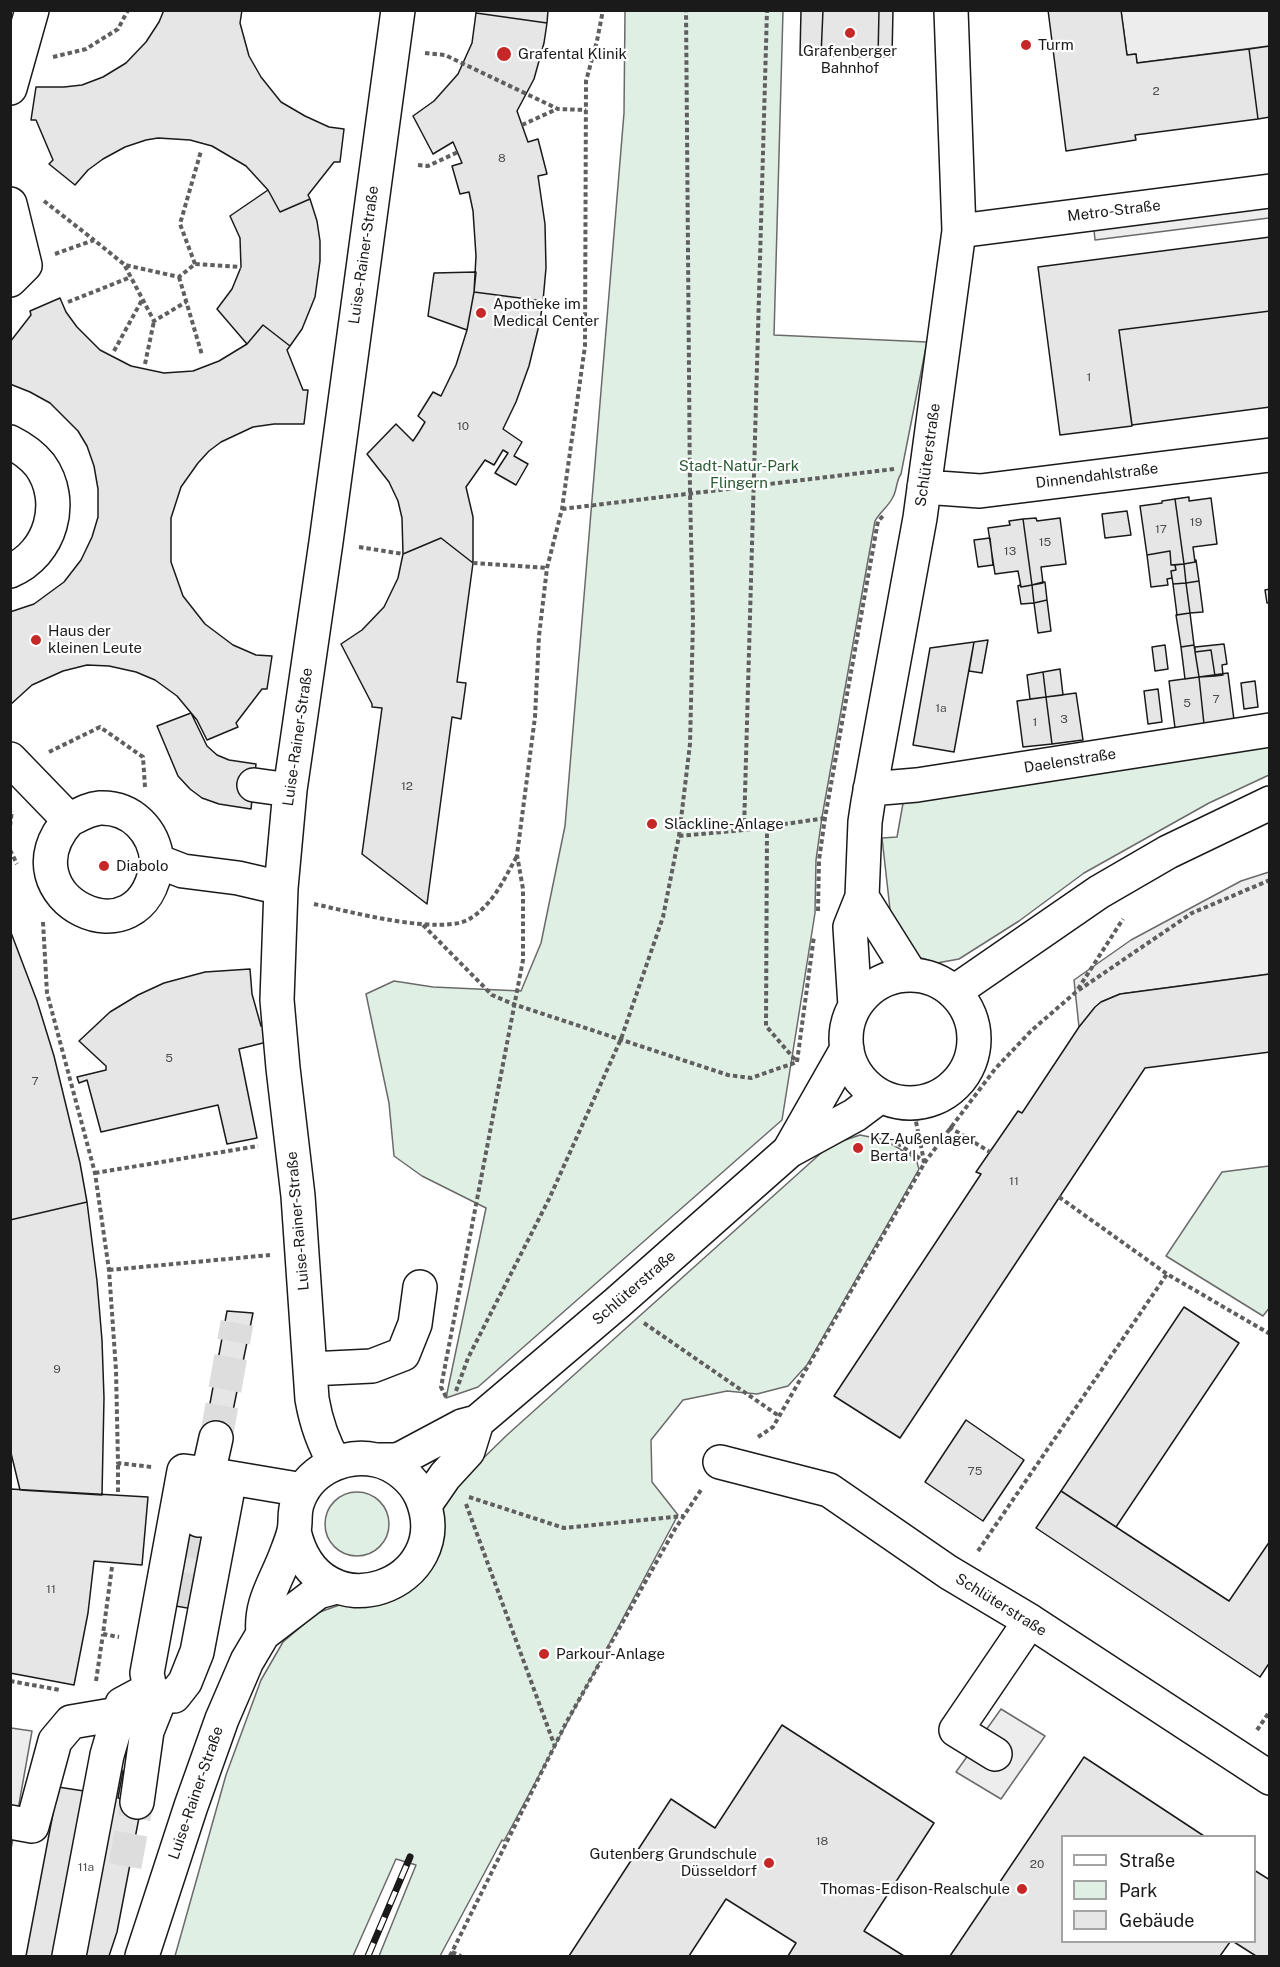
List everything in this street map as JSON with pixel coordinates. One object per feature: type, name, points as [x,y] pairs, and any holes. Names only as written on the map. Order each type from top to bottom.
[{"type":"street","points":[[10,87],[32,10]]},
{"type":"street","name":"Luise-Rainer-Straße","points":[[335,1463],[325,1447],[316,1422],[312,1399],[303,1252],[277,1000],[281,888],[290,790],[398,10]]},
{"type":"street","name":"Schlüterstraße","points":[[855,1006],[850,927],[862,897],[865,822],[926,476],[958,231],[951,10]]},
{"type":"street","name":"Metro-Straße","points":[[958,231],[1269,191]]},
{"type":"street","points":[[18,272],[24,200]]},
{"type":"street","points":[[10,442],[25,450],[40,465],[50,484],[54,503],[52,522],[44,542],[31,558],[10,571]]},
{"type":"street","name":"Dinnendahlstraße","points":[[926,476],[980,491],[1269,455]]},
{"type":"street","name":"Daelenstraße","points":[[870,789],[917,785],[1269,730]]},
{"type":"street","points":[[14,763],[69,820]]},
{"type":"street","points":[[254,785],[290,790]]},
{"type":"street","points":[[954,992],[1099,892],[1168,852],[1269,804]]},
{"type":"street","points":[[153,847],[155,877],[141,901],[126,911],[99,916],[83,913],[59,895],[52,882],[49,853],[54,838],[69,820],[87,810],[99,808],[113,809],[139,822],[153,847],[183,872],[238,878],[281,888]]},
{"type":"street","points":[[862,897],[911,975]]},
{"type":"street","points":[[911,975],[937,980],[954,992],[969,1011],[974,1027],[975,1043],[972,1058],[965,1073],[955,1086],[943,1095],[928,1101],[912,1104],[879,1097],[858,1076],[847,1049],[846,1034],[855,1006],[879,983],[895,977],[911,975]]},
{"type":"street","name":"Schlüterstraße","points":[[789,1151],[847,1049]]},
{"type":"street","name":"Schlüterstraße","points":[[380,1460],[402,1458],[464,1418],[617,1304],[789,1151],[855,1115],[879,1097]]},
{"type":"street","points":[[310,1369],[372,1366],[403,1354],[416,1324],[420,1287]]},
{"type":"street","points":[[425,1505],[445,1476],[468,1451],[464,1418]]},
{"type":"street","points":[[137,1802],[155,1693],[147,1673],[216,1438]]},
{"type":"street","points":[[207,1474],[303,1490],[317,1474],[335,1463],[364,1458],[380,1460]]},
{"type":"street","name":"Luise-Rainer-Straße","points":[[294,1531],[297,1545],[313,1571],[336,1587],[348,1590],[373,1590],[396,1581],[406,1573],[421,1553],[425,1541],[428,1529],[425,1505],[418,1490],[408,1477],[395,1467],[380,1460]]},
{"type":"street","name":"Schlüterstraße","points":[[720,1462],[829,1490],[958,1579],[1029,1621],[1269,1778]]},
{"type":"street","points":[[199,1520],[207,1474]]},
{"type":"street","points":[[69,1956],[107,1755],[122,1704],[155,1693],[174,1695],[185,1682],[197,1652],[207,1474]]},
{"type":"street","name":"Luise-Rainer-Straße","points":[[263,1634],[261,1618],[268,1593],[277,1579],[294,1531],[297,1503],[303,1490]]},
{"type":"street","name":"Luise-Rainer-Straße","points":[[142,1956],[191,1806],[222,1719],[247,1661],[263,1634],[318,1592],[336,1587]]},
{"type":"street","points":[[995,1754],[956,1730],[1029,1621]]},
{"type":"street","points":[[10,1822],[32,1826],[55,1741],[71,1722],[118,1714]]},
{"type":"path","points":[[22,51],[44,59],[86,49],[118,29],[128,10]]},
{"type":"path","points":[[464,1418],[441,1387],[523,960],[523,889],[517,855],[536,717],[539,636],[547,568],[562,508],[585,346],[586,81],[603,10]]},
{"type":"path","points":[[464,1418],[468,1358],[549,1199],[621,1039],[663,917],[679,836],[690,744],[693,621],[686,10]]},
{"type":"path","points":[[744,830],[766,10]]},
{"type":"path","points":[[464,64],[558,109],[586,110]]},
{"type":"path","points":[[522,125],[558,109]]},
{"type":"path","points":[[195,264],[180,224],[201,151]]},
{"type":"path","points":[[418,165],[428,166],[458,152]]},
{"type":"path","points":[[24,200],[94,240],[125,265],[154,321],[145,364]]},
{"type":"path","points":[[18,272],[94,240]]},
{"type":"path","points":[[179,277],[195,264],[241,267]]},
{"type":"path","points":[[125,265],[179,277]]},
{"type":"path","points":[[68,302],[131,277]]},
{"type":"path","points":[[179,277],[202,355]]},
{"type":"path","points":[[114,351],[143,300]]},
{"type":"path","points":[[154,321],[186,302]]},
{"type":"path","points":[[562,508],[753,487],[926,476]]},
{"type":"path","points":[[326,542],[403,554]]},
{"type":"path","points":[[473,563],[547,568]]},
{"type":"path","points":[[10,825],[14,763],[100,727],[143,757],[153,847]]},
{"type":"path","points":[[679,836],[744,830],[825,818],[865,822]]},
{"type":"path","points":[[423,925],[492,995],[728,1075],[751,1078],[797,1062],[766,1026],[767,826]]},
{"type":"path","points":[[281,888],[310,903],[423,925],[456,923],[469,919],[484,907],[498,891],[517,855]]},
{"type":"path","points":[[461,1956],[451,1954],[554,1745],[684,1516],[720,1462],[773,1427],[925,1162],[949,1127],[995,1069],[1032,1030],[1076,992],[1192,913],[1269,880]]},
{"type":"path","points":[[59,895],[42,913],[48,993],[95,1173],[110,1270],[116,1370],[118,1492]]},
{"type":"path","points":[[912,1104],[925,1162]]},
{"type":"path","points":[[949,1127],[990,1152]]},
{"type":"path","points":[[95,1173],[291,1140]]},
{"type":"path","points":[[1059,1197],[1167,1274],[1269,1334]]},
{"type":"path","points":[[110,1270],[303,1252]]},
{"type":"path","points":[[958,1579],[1167,1274]]},
{"type":"path","points":[[617,1304],[779,1416]]},
{"type":"path","points":[[118,1463],[207,1474]]},
{"type":"path","points":[[554,1745],[463,1495],[564,1528],[684,1516]]},
{"type":"path","points":[[96,1686],[103,1634]]},
{"type":"path","points":[[10,1681],[69,1692]]},
{"type":"green space","name":"Stadt-Natur-Park Flingern","points":[[625,11],[783,11],[774,335],[927,342],[901,474],[893,497],[875,521],[822,817],[816,860],[815,913],[782,1120],[478,1387],[446,1398],[486,1208],[422,1176],[394,1156],[389,1103],[366,994],[394,981],[433,987],[521,991],[541,943],[565,826],[624,113]]},
{"type":"green space","points":[[1269,736],[1269,775],[1209,803],[1084,873],[1019,921],[959,959],[937,963],[912,955],[892,927],[882,838],[897,837],[905,792]]},
{"type":"green space","points":[[860,1135],[885,1140],[916,1159],[919,1169],[807,1365],[788,1386],[757,1394],[727,1391],[683,1400],[651,1440],[652,1482],[678,1515],[440,1956],[379,1956],[416,1865],[396,1859],[353,1956],[175,1956],[226,1775],[261,1680],[283,1642],[317,1613],[345,1603],[399,1598],[430,1560],[443,1507],[462,1479],[507,1435],[830,1145]]},
{"type":"green space","points":[[1269,1166],[1270,1307],[1263,1316],[1166,1256],[1222,1172]]},
{"type":"green space","points":[[357,1492],[375,1498],[383,1506],[389,1524],[383,1542],[375,1550],[357,1556],[339,1550],[331,1542],[325,1524],[331,1506],[339,1498]]},
{"type":"shaded area","points":[[1121,11],[1269,11],[1269,46],[1137,63],[1136,54],[1127,55]]},
{"type":"shaded area","points":[[1269,207],[1269,218],[1095,240],[1094,230]]},
{"type":"shaded area","points":[[1269,872],[1269,974],[1120,994],[1101,1002],[1079,1027],[1074,980],[1131,940],[1241,881]]},
{"type":"shaded area","points":[[1001,1709],[1045,1736],[1001,1799],[956,1772]]},
{"type":"shaded area","points":[[11,1728],[32,1731],[11,1849]]},
{"type":"building","points":[[164,10],[242,10],[240,23],[249,56],[261,77],[281,102],[329,127],[344,129],[340,162],[334,162],[308,195],[310,199],[280,212],[268,190],[246,166],[212,146],[190,140],[158,138],[125,147],[88,170],[75,185],[49,164],[53,160],[36,120],[31,120],[36,87],[82,85],[103,77],[126,63],[146,42]]},
{"type":"building","points":[[476,10],[548,10],[547,23],[476,13]]},
{"type":"building","points":[[801,10],[823,10],[821,56],[800,55]]},
{"type":"building","name":"Grafenberger Bahnhof","points":[[823,10],[879,10],[878,57],[821,56]]},
{"type":"building","points":[[879,10],[893,10],[892,57],[878,57]]},
{"type":"building","points":[[1048,10],[1121,10],[1127,55],[1136,54],[1137,63],[1249,49],[1258,119],[1135,135],[1136,140],[1066,151]]},
{"type":"building","points":[[476,13],[547,23],[534,79],[517,111],[528,142],[538,139],[547,174],[538,176],[545,224],[546,268],[543,301],[474,292],[476,256],[473,211],[469,192],[460,194],[452,166],[462,163],[453,142],[433,154],[413,116],[434,101],[458,74],[472,43]]},
{"type":"building","points":[[1270,46],[1270,117],[1258,119],[1249,49]]},
{"type":"building","points":[[268,190],[280,212],[310,199],[320,241],[315,297],[302,329],[290,346],[263,325],[247,344],[217,309],[232,289],[241,267],[240,238],[230,216]]},
{"type":"building","points":[[1270,237],[1270,311],[1119,330],[1132,426],[1060,435],[1038,267]]},
{"type":"building","points":[[476,272],[467,330],[428,316],[434,273]]},
{"type":"building","points":[[474,292],[543,301],[529,366],[503,429],[522,442],[514,456],[528,464],[516,485],[495,473],[508,453],[503,450],[494,465],[485,460],[466,487],[473,517],[473,563],[441,538],[403,554],[402,518],[398,501],[389,482],[367,454],[396,424],[413,441],[419,432],[425,422],[418,416],[433,392],[441,396],[456,365],[467,330]]},
{"type":"building","points":[[60,298],[66,312],[77,327],[100,350],[131,366],[164,373],[193,371],[219,361],[247,344],[263,325],[290,346],[287,350],[303,390],[308,390],[304,424],[253,427],[221,442],[209,451],[181,487],[171,518],[171,562],[183,596],[205,624],[233,645],[256,655],[272,656],[267,689],[262,689],[236,723],[238,727],[207,740],[197,720],[177,696],[155,680],[136,672],[109,666],[87,665],[63,671],[32,685],[10,705],[10,612],[34,604],[64,582],[81,560],[98,517],[98,489],[94,466],[87,446],[78,431],[50,403],[10,384],[10,342],[31,315],[30,311]]},
{"type":"building","points":[[1270,311],[1270,407],[1132,425],[1119,330]]},
{"type":"building","points":[[1189,497],[1189,501],[1211,498],[1217,544],[1193,547],[1195,562],[1184,564],[1175,499]]},
{"type":"building","points":[[1175,499],[1184,564],[1171,565],[1170,551],[1147,555],[1140,506]]},
{"type":"building","points":[[1127,511],[1131,535],[1105,538],[1102,514]]},
{"type":"building","points":[[1036,518],[1037,521],[1060,518],[1066,564],[1041,567],[1043,583],[1032,585],[1023,519]]},
{"type":"building","points":[[1023,519],[1032,585],[1021,587],[1018,571],[995,574],[988,528],[1010,525],[1009,521]]},
{"type":"building","points":[[441,538],[473,563],[457,682],[466,683],[461,719],[452,717],[427,904],[362,854],[382,708],[372,707],[341,644],[362,630],[384,607],[398,578],[403,554]]},
{"type":"building","points":[[990,538],[993,565],[978,567],[974,540]]},
{"type":"building","points":[[1170,551],[1171,565],[1175,565],[1176,570],[1171,571],[1172,578],[1167,579],[1168,585],[1151,587],[1147,555]]},
{"type":"building","points":[[1195,560],[1199,581],[1186,583],[1184,564],[1195,562]]},
{"type":"building","points":[[1184,564],[1186,583],[1173,584],[1171,571],[1176,570],[1175,565]]},
{"type":"building","points":[[1199,581],[1203,612],[1190,613],[1186,583]]},
{"type":"building","points":[[1045,582],[1047,600],[1034,603],[1032,585]]},
{"type":"building","points":[[1186,583],[1190,613],[1177,615],[1173,584]]},
{"type":"building","points":[[1032,585],[1034,603],[1021,604],[1018,586],[1021,587]]},
{"type":"building","points":[[1270,589],[1270,603],[1267,603],[1265,590]]},
{"type":"building","points":[[1047,600],[1051,631],[1038,633],[1034,603]]},
{"type":"building","points":[[1190,613],[1194,645],[1181,647],[1176,615]]},
{"type":"building","points":[[988,640],[982,673],[969,671],[974,642]]},
{"type":"building","points":[[974,642],[954,752],[913,745],[930,648]]},
{"type":"building","points":[[1224,644],[1227,664],[1222,665],[1223,675],[1215,676],[1211,650],[1195,652],[1195,647]]},
{"type":"building","points":[[1165,645],[1168,669],[1155,671],[1152,647]]},
{"type":"building","points":[[1194,645],[1199,677],[1185,679],[1181,647]]},
{"type":"building","points":[[1211,650],[1215,676],[1199,677],[1195,652]]},
{"type":"building","points":[[1060,669],[1063,695],[1046,697],[1043,672]]},
{"type":"building","points":[[1043,672],[1046,697],[1030,699],[1027,675]]},
{"type":"building","points":[[1228,673],[1234,720],[1204,724],[1199,677]]},
{"type":"building","points":[[1199,677],[1204,724],[1175,728],[1169,681]]},
{"type":"building","points":[[1255,681],[1258,707],[1244,709],[1241,683]]},
{"type":"building","points":[[1158,689],[1162,722],[1148,724],[1144,691]]},
{"type":"building","points":[[1076,693],[1083,740],[1052,744],[1046,697]]},
{"type":"building","points":[[1046,697],[1052,744],[1023,747],[1017,701]]},
{"type":"building","points":[[191,713],[207,746],[217,755],[229,760],[256,764],[251,809],[219,804],[202,798],[178,776],[157,726]]},
{"type":"building","points":[[10,930],[37,1001],[54,1056],[87,1202],[10,1220]]},
{"type":"building","points":[[250,969],[252,994],[261,1026],[271,1023],[275,1040],[239,1049],[257,1138],[227,1144],[218,1105],[101,1132],[87,1080],[79,1083],[77,1077],[106,1070],[106,1066],[79,1041],[110,1012],[164,983],[205,972]]},
{"type":"building","points":[[1270,974],[1270,1052],[1145,1068],[900,1438],[834,1396],[981,1174],[976,1172],[1018,1111],[1022,1113],[1079,1027],[1095,1007],[1120,994]]},
{"type":"building","points":[[87,1202],[102,1340],[104,1398],[102,1495],[20,1490],[10,1449],[10,1220]]},
{"type":"building","points":[[1184,1307],[1239,1343],[1116,1527],[1061,1491]]},
{"type":"building","points":[[227,1311],[253,1313],[227,1440],[204,1436]]},
{"type":"building","points":[[966,1420],[1024,1460],[983,1521],[925,1482]]},
{"type":"building","points":[[10,1489],[148,1497],[142,1565],[94,1561],[88,1613],[74,1685],[10,1673]]},
{"type":"building","points":[[1061,1491],[1229,1601],[1270,1541],[1270,1662],[1260,1677],[1036,1528]]},
{"type":"building","points":[[186,1524],[209,1529],[193,1609],[170,1605]]},
{"type":"building","name":"Gutenberg Grundschule Düsseldorf","points":[[782,1725],[934,1823],[864,1931],[904,1956],[788,1956],[796,1943],[726,1899],[689,1956],[569,1956],[671,1799],[715,1828]]},
{"type":"building","points":[[1084,1757],[1202,1835],[1061,1835],[1061,1943],[1229,1943],[1220,1956],[950,1956]]},
{"type":"building","points":[[89,1765],[123,1771],[118,1798],[142,1802],[117,1932],[109,1956],[26,1956],[58,1787],[84,1791]]},
{"type":"building","points":[[1256,1871],[1270,1880],[1270,1956],[1256,1956],[1236,1943],[1256,1943]]},
{"type":"tunnel","points":[[216,1438],[237,1323]]},
{"type":"tunnel","points":[[183,1606],[199,1520]]},
{"type":"tunnel","points":[[125,1866],[137,1802]]},
{"type":"railway","points":[[368,1956],[410,1857]]},
{"type":"place","name":"Grafenberger Bahnhof","points":[[850,33]]},
{"type":"place","name":"Turm","points":[[1026,45]]},
{"type":"place","name":"Grafental Klinik","points":[[504,54]]},
{"type":"place","name":"Apotheke im Medical Center","points":[[481,313]]},
{"type":"place","name":"Haus der kleinen Leute","points":[[36,640]]},
{"type":"place","name":"Slackline-Anlage","points":[[652,824]]},
{"type":"place","name":"Diabolo","points":[[104,866]]},
{"type":"place","name":"KZ-Außenlager Berta I","points":[[858,1148]]},
{"type":"place","name":"Parkour-Anlage","points":[[544,1654]]},
{"type":"place","name":"Gutenberg Grundschule Düsseldorf","points":[[769,1863]]},
{"type":"place","name":"Thomas-Edison-Realschule","points":[[1022,1889]]}]
